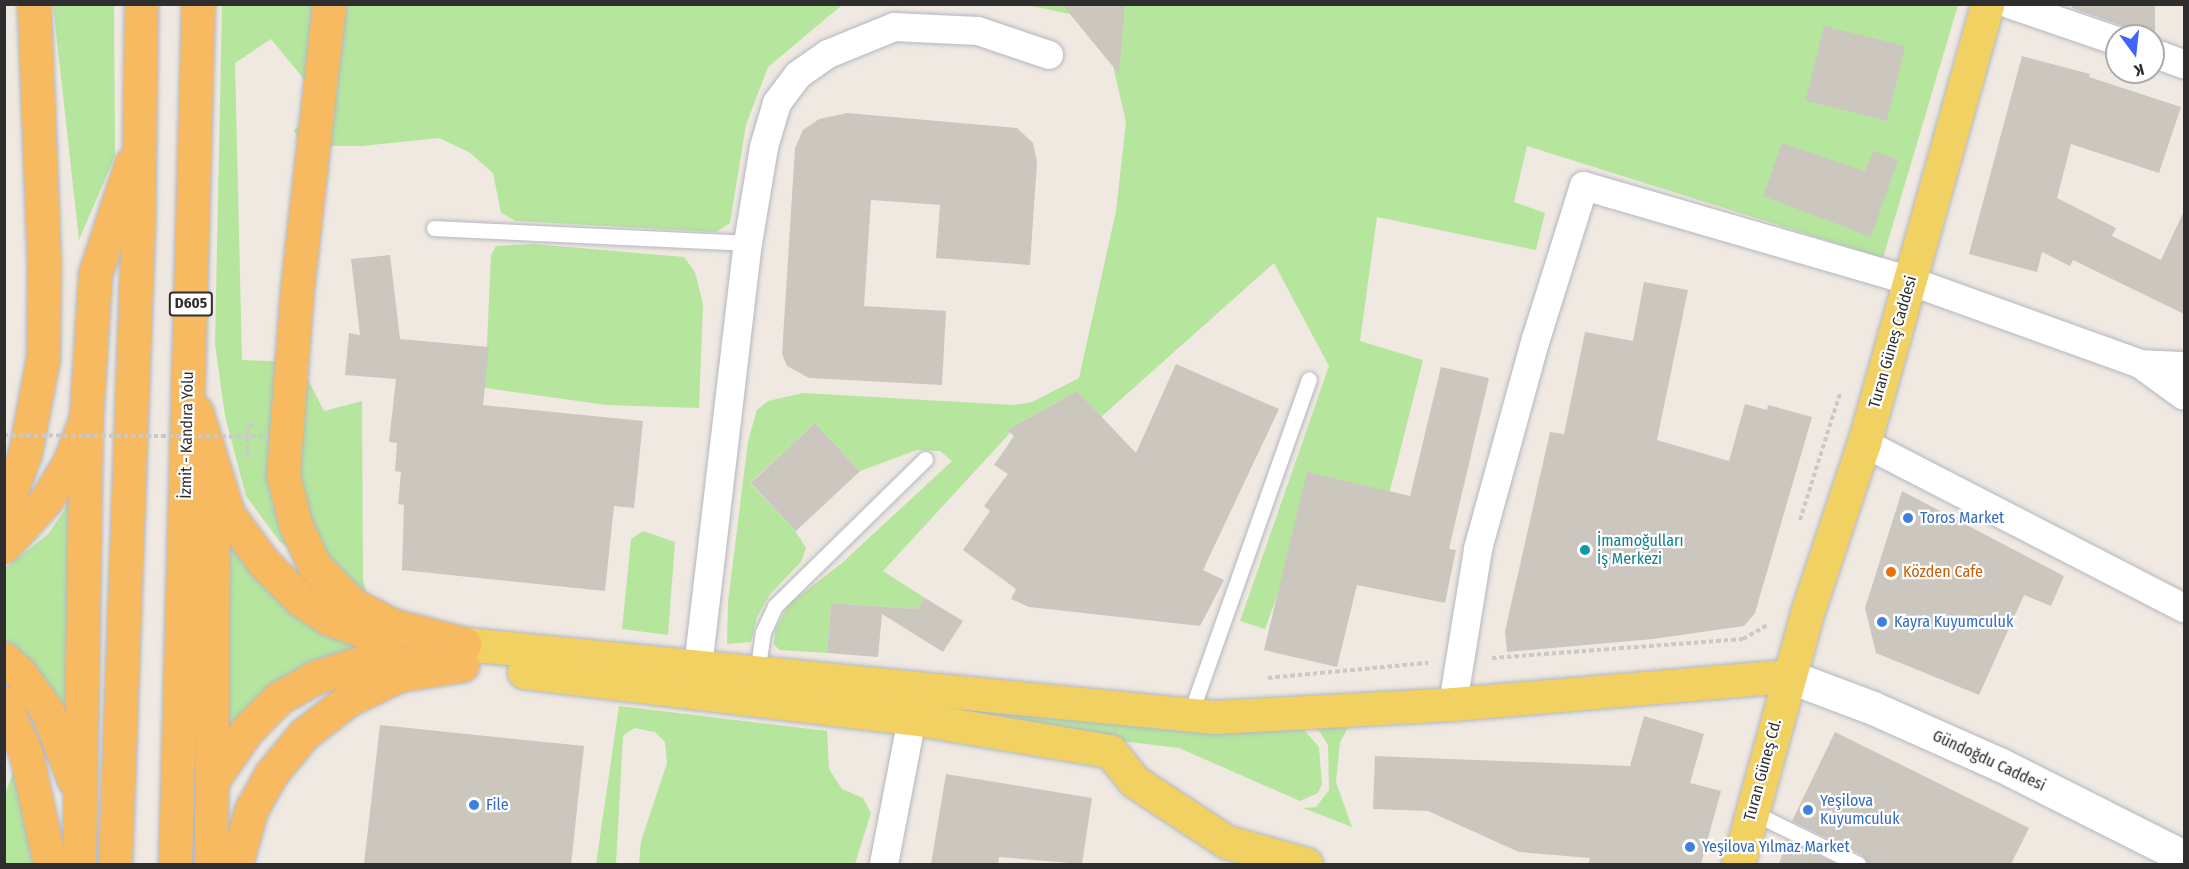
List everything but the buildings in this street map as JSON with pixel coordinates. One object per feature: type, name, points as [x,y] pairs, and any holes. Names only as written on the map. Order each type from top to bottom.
[{"type":"highway","points":[[4,510],[25,453],[43,358],[44,266],[34,4]]},
{"type":"highway","points":[[115,864],[138,226],[141,4]]},
{"type":"highway","name":"İzmit - Kandıra Yolu","points":[[175,864],[198,4]]},
{"type":"highway","points":[[329,4],[297,289],[283,474],[295,523],[314,565],[352,604],[392,625],[464,655]]},
{"type":"highway","points":[[79,864],[86,418],[95,274],[115,204],[139,146]]},
{"type":"highway","points":[[189,387],[228,514],[264,563],[302,601],[330,619],[379,638],[464,655]]},
{"type":"highway","points":[[4,546],[47,499],[70,461],[86,418]]},
{"type":"highway","points":[[211,864],[213,464]]},
{"type":"highway","points":[[212,781],[248,730],[279,698],[316,677],[382,660],[464,655]]},
{"type":"highway","points":[[236,864],[251,810],[271,774],[304,734],[348,700],[399,675],[464,655]]},
{"type":"highway","points":[[4,659],[21,673],[47,711],[69,761],[81,806]]},
{"type":"highway","points":[[4,703],[26,754],[50,864]]},
{"type":"main road","name":"Turan Güneş Caddesi","points":[[1788,676],[1864,443],[1987,4]]},
{"type":"main road","points":[[464,655],[698,667],[1215,717],[1453,704],[1788,676]]},
{"type":"main road","points":[[464,655],[912,718],[1110,751],[1134,781],[1227,842],[1306,864]]},
{"type":"main road","name":"Turan Güneş Cd.","points":[[1738,864],[1788,676]]},
{"type":"street","points":[[2009,4],[2105,37]]},
{"type":"street","points":[[698,667],[748,243],[764,147],[777,103],[798,75],[828,54],[894,27],[934,26],[978,31],[1048,55]]},
{"type":"street","points":[[2165,57],[2184,64]]},
{"type":"street","points":[[1453,704],[1458,661],[1478,549],[1536,339],[1584,186],[1910,280],[2140,364],[2184,396]]},
{"type":"street","points":[[2140,364],[2184,366]]},
{"type":"street","points":[[1864,443],[2184,608]]},
{"type":"street","name":"Gündoğdu Caddesi","points":[[1788,676],[1873,708],[1999,764],[2184,857]]},
{"type":"street","points":[[884,864],[912,718]]},
{"type":"lane","points":[[434,228],[748,243]]},
{"type":"lane","points":[[1190,715],[1309,379]]},
{"type":"lane","points":[[757,673],[763,632],[775,606],[924,459]]},
{"type":"lane","points":[[1752,812],[1858,864]]},
{"type":"path","points":[[1797,528],[1844,383]]},
{"type":"path","points":[[4,435],[268,437]]},
{"type":"path","points":[[1258,679],[1743,639],[1766,628],[1769,617]]},
{"type":"green space","points":[[53,5],[114,5],[115,156],[79,240]]},
{"type":"green space","points":[[222,5],[842,5],[768,67],[746,125],[730,223],[716,232],[516,221],[501,213],[493,173],[469,152],[439,138],[362,146],[302,146],[294,130],[326,106],[271,39],[235,63],[242,360],[299,362],[324,411],[362,401],[363,580],[369,601],[280,542],[246,496],[225,416],[215,344]]},
{"type":"green space","points":[[1027,5],[1958,5],[1883,258],[1527,146],[1514,202],[1545,213],[1536,250],[1377,217],[1360,341],[1423,360],[1379,534],[1308,512],[1265,629],[1240,621],[1329,366],[1274,263],[1101,417],[1077,391],[1007,430],[1010,433],[883,571],[925,598],[917,609],[831,603],[827,653],[779,650],[774,644],[775,631],[789,604],[842,563],[952,461],[940,451],[917,450],[860,471],[815,423],[750,483],[796,532],[806,548],[801,562],[770,594],[757,617],[751,642],[727,644],[728,602],[748,441],[757,410],[768,401],[803,393],[1014,405],[1032,402],[1079,378],[1116,211],[1126,122],[1113,66],[1070,14]]},
{"type":"green space","points":[[533,244],[684,257],[695,272],[703,304],[699,408],[607,405],[485,388],[491,255],[496,246]]},
{"type":"green space","points":[[77,474],[76,741],[18,652],[5,641],[5,568],[48,534],[64,511]]},
{"type":"green space","points":[[221,528],[380,647],[327,656],[284,678],[222,741]]},
{"type":"green space","points":[[643,531],[675,542],[668,635],[622,629],[631,539]]},
{"type":"green space","points":[[380,647],[1298,723],[1319,747],[1322,784],[1318,793],[1300,801],[1179,748],[465,661]]},
{"type":"green space","points":[[619,706],[827,731],[829,769],[842,789],[863,798],[871,813],[855,864],[639,864],[641,841],[667,763],[665,742],[655,732],[634,728],[623,736],[616,864],[596,864]]},
{"type":"green space","points":[[1352,721],[1340,742],[1336,782],[1352,827],[1303,808],[1316,807],[1329,790],[1328,745],[1316,726]]},
{"type":"green space","points":[[17,764],[46,864],[5,864],[5,793]]},
{"type":"place","name":"Toros Market","points":[[1908,518]]},
{"type":"place","name":"İmamoğulları İş Merkezi","points":[[1585,550]]},
{"type":"place","name":"Közden Cafe","points":[[1891,572]]},
{"type":"place","name":"Kayra Kuyumculuk","points":[[1882,622]]},
{"type":"place","name":"File","points":[[474,805]]},
{"type":"place","name":"Yeşilova Kuyumculuk","points":[[1808,810]]},
{"type":"place","name":"Yeşilova Yılmaz Market","points":[[1690,847]]}]
